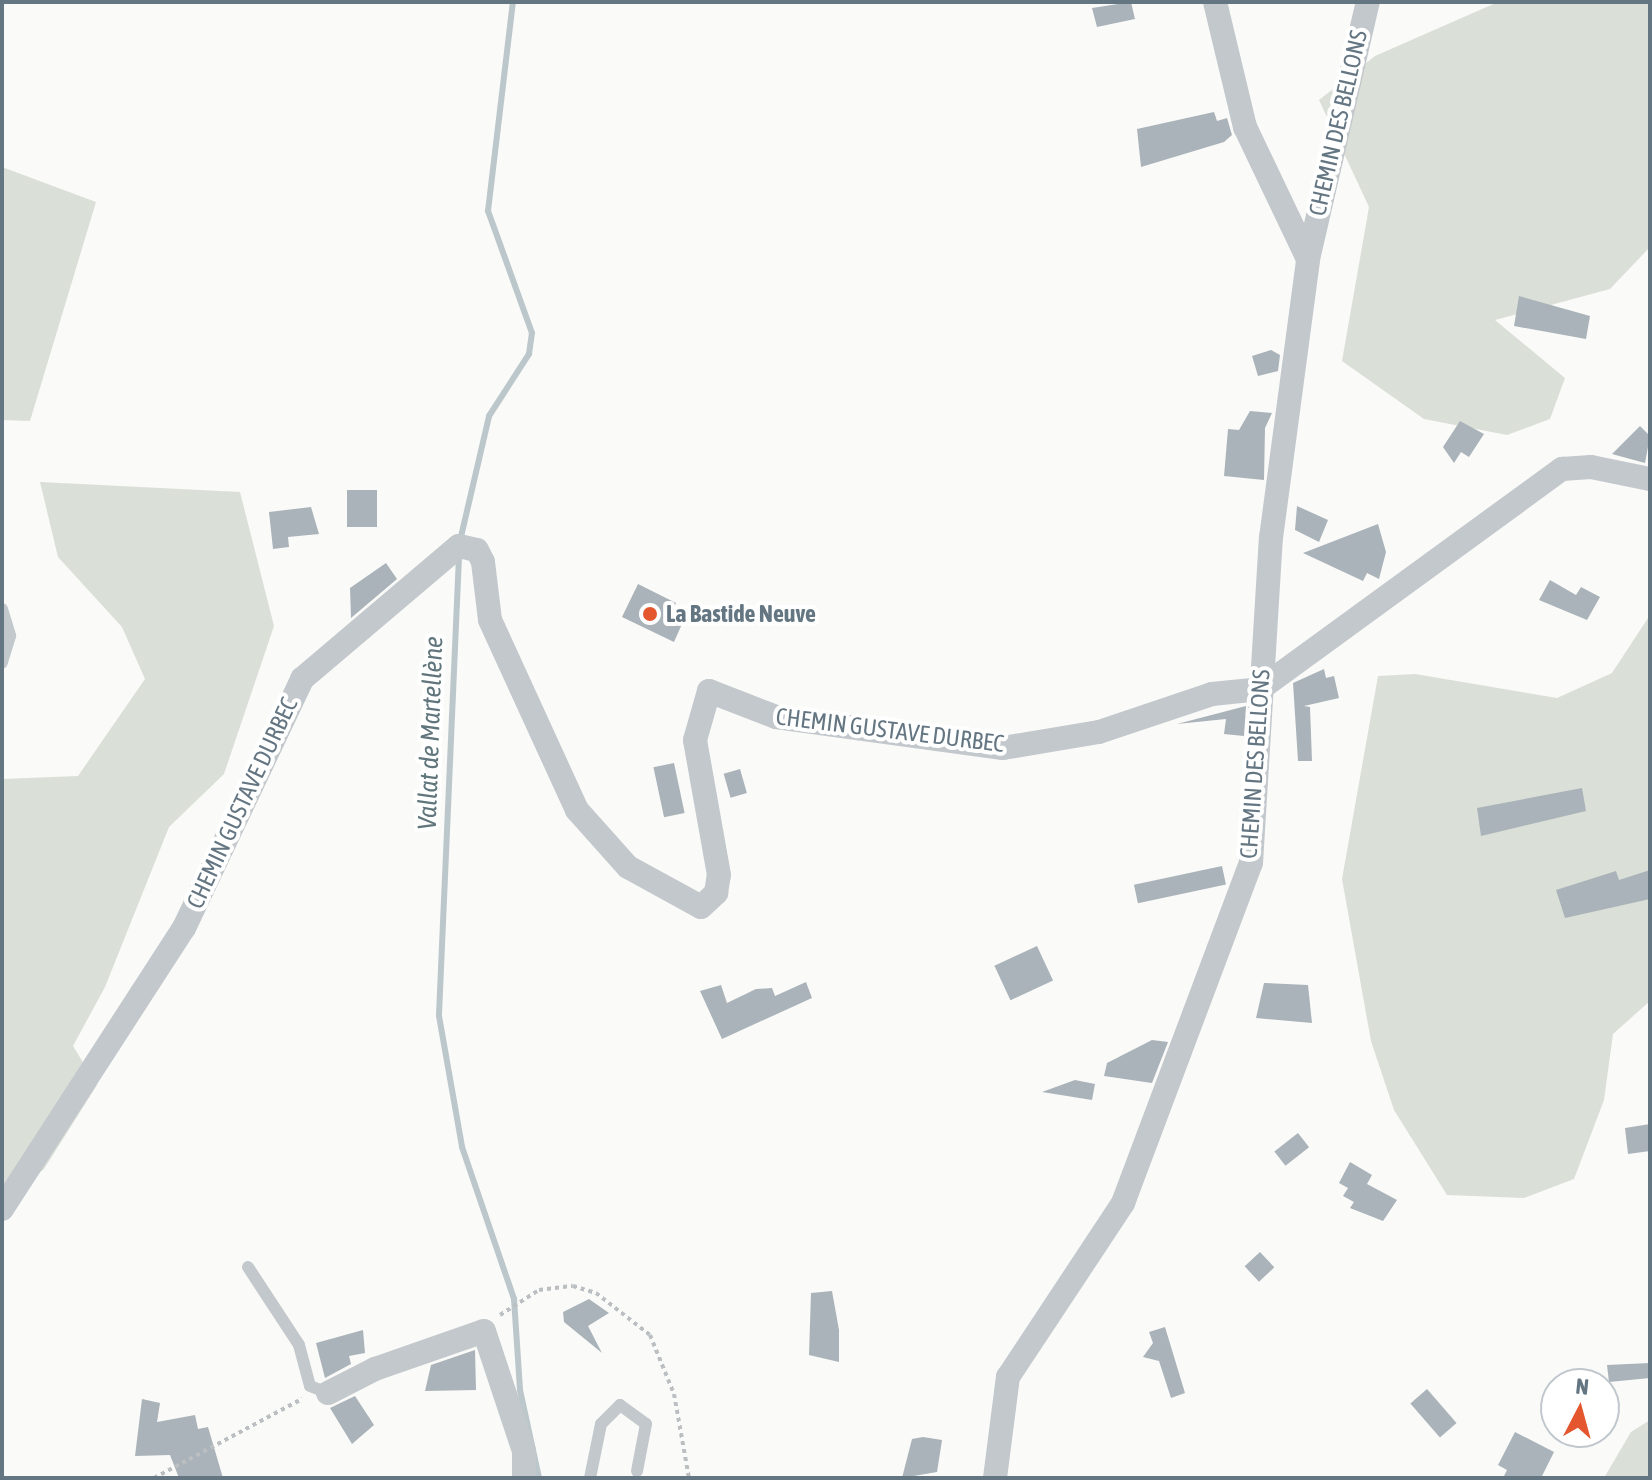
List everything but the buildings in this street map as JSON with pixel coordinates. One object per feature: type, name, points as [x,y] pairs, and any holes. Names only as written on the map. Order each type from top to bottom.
[{"type":"street","points":[[1215,2],[1245,127],[1308,259]]},
{"type":"street","name":"CHEMIN DES BELLONS","points":[[995,1478],[1008,1377],[1123,1203],[1251,863],[1271,538],[1308,259],[1368,2]]},
{"type":"street","points":[[1260,689],[1562,469],[1591,467],[1650,479]]},
{"type":"street","name":"CHEMIN GUSTAVE DURBEC","points":[[2,1209],[43,1152],[123,1012],[184,928],[302,679],[459,546],[477,550],[483,562],[490,620],[577,810],[628,867],[691,905],[708,903],[719,875],[695,740],[699,714],[716,688],[776,717],[1003,748],[1099,732],[1212,694],[1260,689]]},
{"type":"street","points":[[328,1393],[484,1331],[524,1451],[524,1478]]},
{"type":"lane","points":[[2,609],[10,636],[2,663]]},
{"type":"lane","points":[[248,1267],[299,1345],[310,1386],[328,1393]]},
{"type":"lane","points":[[590,1478],[601,1424],[620,1405],[646,1424],[637,1471]]},
{"type":"path","points":[[484,1331],[539,1290],[596,1293],[662,1353],[689,1478]]},
{"type":"path","points":[[154,1478],[226,1445],[286,1402],[328,1393]]},
{"type":"shaded area","points":[[1498,2],[1650,2],[1650,247],[1610,289],[1495,320],[1565,378],[1550,419],[1507,435],[1424,419],[1342,361],[1369,207],[1319,100],[1375,56]]},
{"type":"shaded area","points":[[2,167],[96,202],[30,421],[2,420]]},
{"type":"shaded area","points":[[40,482],[240,492],[274,626],[224,774],[169,827],[105,987],[73,1046],[97,1085],[44,1169],[2,1203],[2,779],[78,776],[145,679],[122,627],[58,557]]},
{"type":"shaded area","points":[[1650,615],[1650,1001],[1613,1034],[1604,1100],[1574,1179],[1524,1198],[1447,1195],[1394,1110],[1371,1041],[1342,879],[1378,676],[1415,674],[1557,698],[1612,673]]},
{"type":"shaded area","points":[[1650,1420],[1650,1478],[1604,1478],[1631,1432]]},
{"type":"waterway","name":"Vallat de Martellène","points":[[460,541],[489,416],[529,354],[532,333],[488,211],[513,2]]},
{"type":"waterway","name":"Vallat de Martellène","points":[[459,556],[439,1016],[462,1147],[514,1299],[520,1390],[539,1478]]},
{"type":"place","name":"La Bastide Neuve","points":[[650,614]]}]
